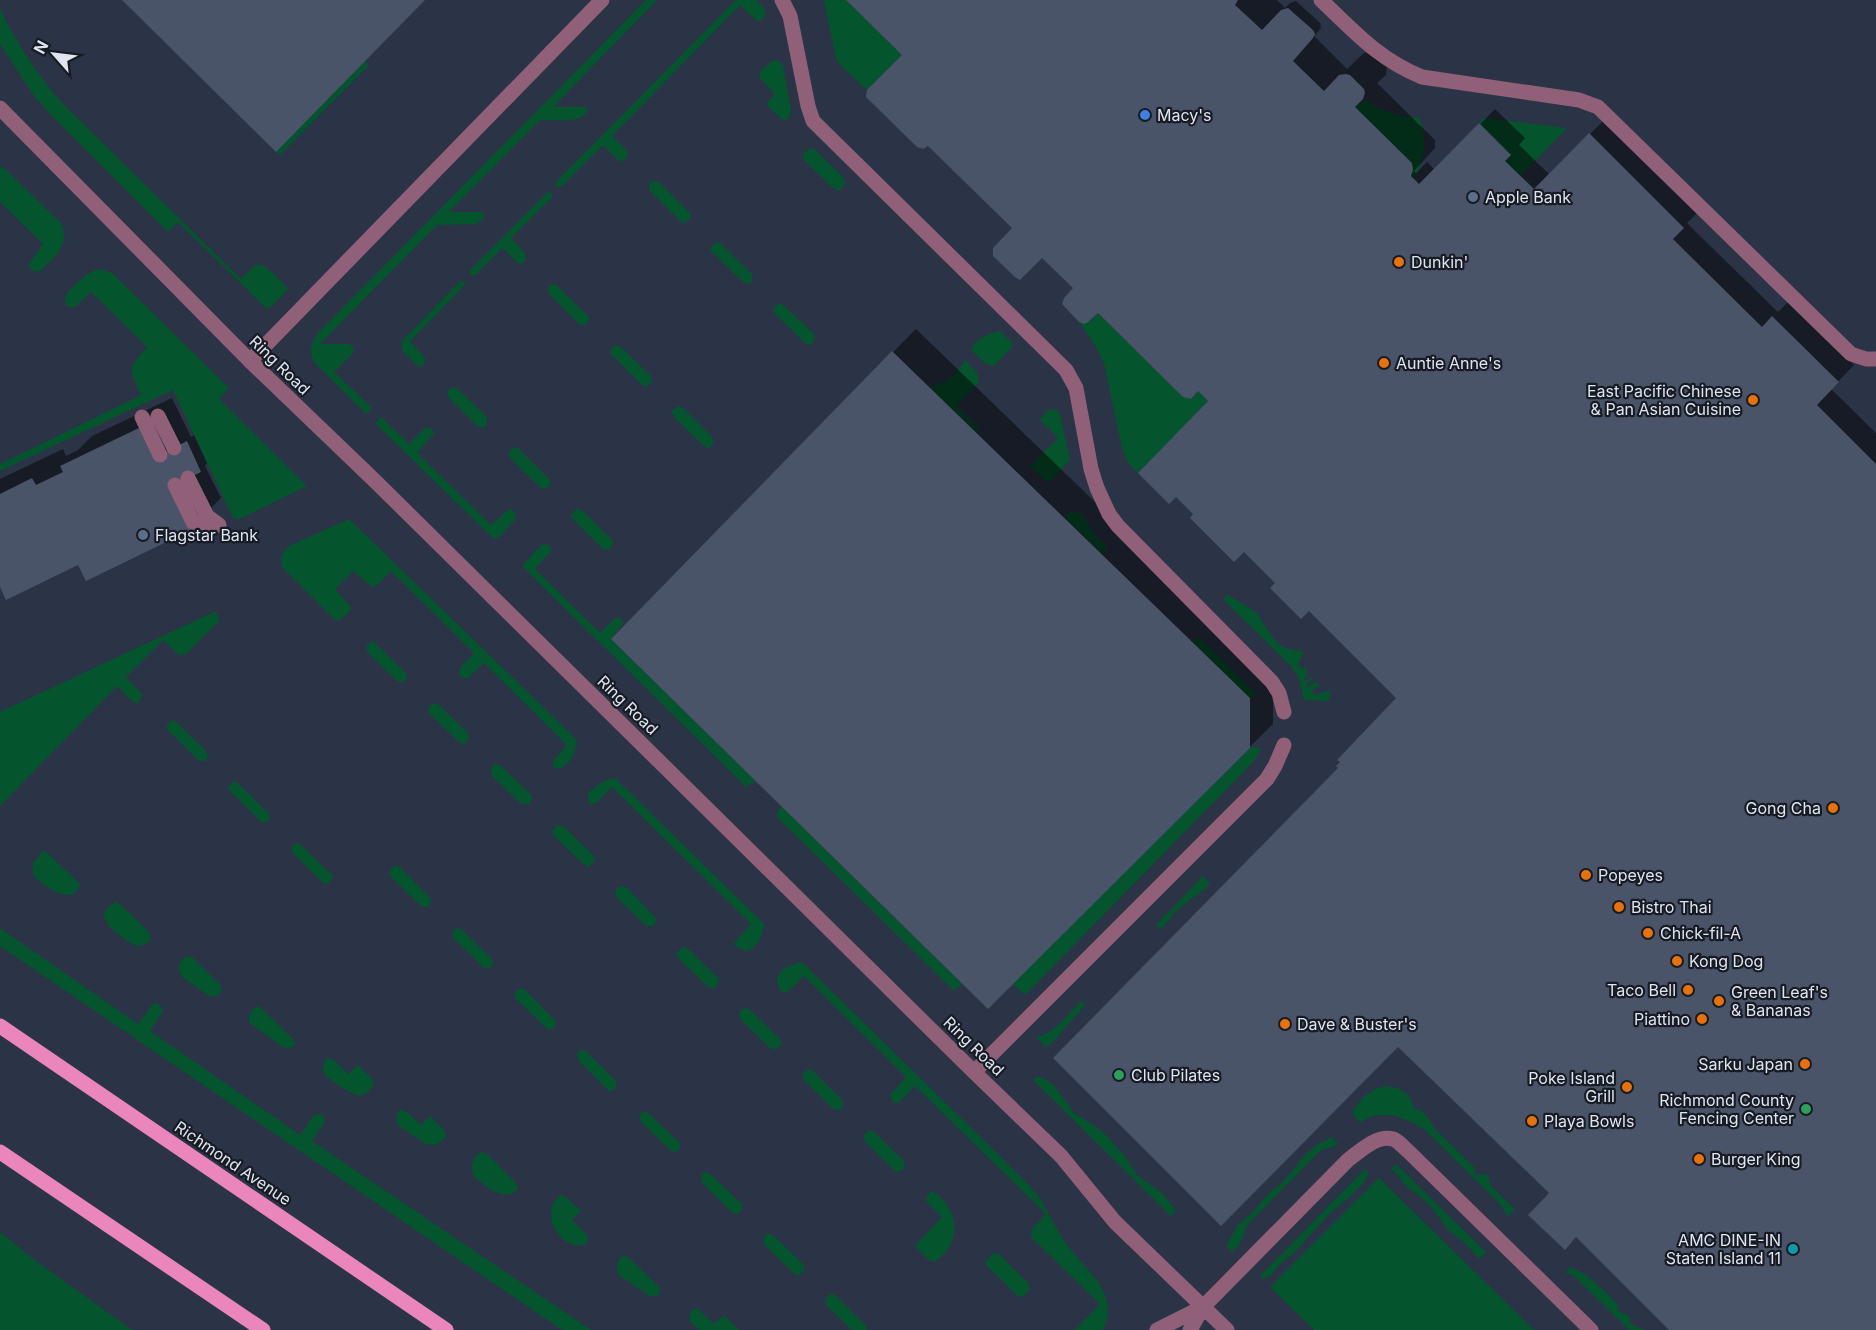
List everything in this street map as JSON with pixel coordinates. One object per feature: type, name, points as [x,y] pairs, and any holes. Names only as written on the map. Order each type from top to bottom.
[{"type":"main road","name":"Richmond Avenue","points":[[0,1026],[446,1330]]},
{"type":"main road","points":[[0,1152],[263,1330]]},
{"type":"lane","points":[[250,361],[602,0]]},
{"type":"lane","points":[[782,0],[790,16],[813,121],[1066,370],[1076,387],[1096,488],[1109,514],[1118,526],[1272,682],[1279,693],[1284,712]]},
{"type":"lane","points":[[1321,0],[1373,49],[1403,69],[1422,77],[1579,100],[1598,107],[1851,354],[1859,358],[1876,359]]},
{"type":"lane","name":"Ring Road","points":[[0,108],[250,361],[374,480],[1061,1156],[1115,1222],[1227,1330]]},
{"type":"lane","points":[[142,417],[167,451],[158,416]]},
{"type":"lane","points":[[182,481],[207,516],[219,525]]},
{"type":"lane","points":[[974,1072],[1267,778],[1284,745]]},
{"type":"lane","points":[[1190,1330],[1203,1306],[1348,1160],[1366,1146],[1389,1139],[1395,1140],[1409,1152],[1591,1330]]},
{"type":"lane","points":[[1157,1330],[1203,1306]]},
{"type":"green space","points":[[646,0],[657,0],[553,107],[585,107],[588,110],[585,115],[567,120],[540,120],[449,212],[480,212],[484,214],[484,218],[476,224],[437,225],[320,344],[349,344],[354,347],[353,353],[334,372],[372,408],[366,414],[315,363],[311,348],[317,334]]},
{"type":"green space","points":[[736,0],[757,0],[766,11],[764,17],[757,21],[740,5],[612,136],[627,151],[626,159],[621,162],[603,145],[562,186],[556,187],[557,181]]},
{"type":"green space","points":[[824,0],[846,0],[902,55],[867,90],[836,59]]},
{"type":"green space","points":[[0,9],[45,83],[64,105],[241,279],[259,264],[267,268],[286,286],[288,289],[273,305],[267,309],[178,222],[168,232],[52,116],[34,96],[0,44]]},
{"type":"green space","points":[[773,60],[783,65],[791,111],[786,120],[781,119],[766,104],[775,94],[759,77],[760,72]]},
{"type":"green space","points":[[365,61],[369,65],[280,155],[276,152]]},
{"type":"green space","points":[[1362,101],[1369,101],[1395,115],[1419,118],[1424,133],[1424,149],[1420,165],[1413,178],[1411,176],[1412,163],[1355,107]]},
{"type":"green space","points":[[1484,118],[1567,128],[1520,176],[1505,161],[1511,155],[1479,123]]},
{"type":"green space","points":[[810,148],[814,149],[843,177],[845,184],[839,191],[804,160],[803,154]]},
{"type":"green space","points":[[0,166],[61,223],[64,230],[59,250],[38,272],[31,270],[29,264],[43,244],[0,202]]},
{"type":"green space","points":[[652,181],[659,182],[689,212],[691,216],[689,220],[681,222],[650,191],[649,185]]},
{"type":"green space","points":[[548,192],[552,194],[552,197],[511,238],[524,252],[525,262],[519,264],[502,248],[475,275],[470,275],[470,270]]},
{"type":"green space","points":[[717,242],[752,274],[752,281],[749,284],[744,283],[712,252],[710,249]]},
{"type":"green space","points":[[96,270],[112,273],[229,388],[219,399],[307,486],[240,519],[233,518],[173,390],[0,471],[0,464],[141,395],[132,369],[147,347],[91,292],[75,307],[69,307],[65,302],[65,298],[74,286]]},
{"type":"green space","points":[[462,280],[465,282],[464,286],[410,341],[426,359],[423,366],[419,367],[402,351],[402,341]]},
{"type":"green space","points":[[555,284],[588,316],[586,325],[580,325],[549,294],[549,286]]},
{"type":"green space","points":[[781,303],[814,334],[812,344],[806,344],[775,314],[773,311],[775,306]]},
{"type":"green space","points":[[1098,313],[1183,397],[1191,399],[1198,391],[1208,401],[1138,473],[1128,463],[1122,448],[1104,363],[1079,322],[1087,322]]},
{"type":"green space","points":[[1001,331],[1013,346],[994,366],[986,364],[971,350],[983,337]]},
{"type":"green space","points":[[616,345],[620,346],[651,376],[652,382],[643,386],[611,354],[611,349]]},
{"type":"green space","points":[[965,360],[977,373],[979,382],[956,406],[978,428],[978,432],[929,387],[950,378]]},
{"type":"green space","points":[[452,387],[457,388],[487,417],[486,426],[482,428],[477,426],[448,397],[447,392]]},
{"type":"green space","points":[[678,406],[682,407],[712,437],[714,440],[710,448],[705,447],[673,416],[672,411]]},
{"type":"green space","points":[[1052,409],[1057,410],[1060,414],[1070,460],[1052,480],[1047,482],[1030,466],[1058,438],[1040,419]]},
{"type":"green space","points":[[381,417],[409,444],[426,427],[432,429],[434,433],[417,453],[491,525],[509,509],[515,512],[515,520],[499,537],[494,539],[375,423]]},
{"type":"green space","points":[[515,447],[550,480],[548,487],[541,488],[511,459],[509,454]]},
{"type":"green space","points":[[576,509],[582,510],[613,541],[610,549],[603,549],[572,518],[571,515]]},
{"type":"green space","points":[[1071,512],[1082,515],[1107,549],[1101,553],[1065,518]]},
{"type":"green space","points":[[349,519],[577,740],[574,753],[567,764],[560,769],[553,767],[553,761],[567,745],[484,663],[467,679],[460,676],[461,667],[474,653],[391,571],[372,587],[353,571],[335,589],[351,607],[350,611],[339,621],[335,620],[283,568],[282,556],[289,546]]},
{"type":"green space","points":[[545,544],[552,550],[535,569],[600,633],[615,618],[621,618],[623,624],[611,639],[756,781],[746,787],[522,566],[541,545]]},
{"type":"green space","points":[[1228,595],[1256,612],[1279,644],[1285,648],[1304,652],[1298,664],[1302,669],[1307,668],[1305,671],[1308,675],[1304,679],[1306,681],[1310,677],[1313,679],[1306,685],[1307,687],[1317,682],[1319,686],[1312,690],[1314,695],[1330,690],[1329,701],[1304,700],[1299,678],[1292,667],[1223,599]]},
{"type":"green space","points":[[216,611],[218,622],[186,654],[179,655],[163,640],[126,677],[142,694],[140,701],[133,702],[117,686],[0,806],[0,712]]},
{"type":"green space","points":[[1198,638],[1257,695],[1250,698],[1192,641]]},
{"type":"green space","points":[[373,641],[406,673],[407,677],[404,682],[397,681],[367,652],[367,645]]},
{"type":"green space","points":[[433,703],[439,705],[468,733],[469,738],[464,744],[460,743],[429,713],[429,707]]},
{"type":"green space","points":[[173,720],[206,751],[208,756],[205,761],[199,761],[167,729],[167,724]]},
{"type":"green space","points":[[1250,747],[1261,748],[1255,760],[1025,995],[1013,984]]},
{"type":"green space","points":[[495,764],[501,766],[531,795],[530,803],[525,805],[520,803],[492,776],[491,769]]},
{"type":"green space","points":[[615,778],[764,924],[761,937],[754,947],[747,951],[736,947],[734,943],[751,924],[612,787],[595,804],[589,803],[588,793],[600,783]]},
{"type":"green space","points":[[233,782],[237,782],[268,813],[270,818],[267,822],[261,822],[230,791],[228,787]]},
{"type":"green space","points":[[781,806],[962,984],[954,991],[776,816]]},
{"type":"green space","points":[[557,825],[563,826],[593,855],[595,860],[592,864],[588,867],[582,863],[553,835],[552,831]]},
{"type":"green space","points":[[297,843],[332,875],[329,883],[324,884],[292,852],[292,846]]},
{"type":"green space","points":[[45,851],[80,884],[71,895],[50,889],[33,875],[33,863]]},
{"type":"green space","points":[[394,866],[399,866],[430,898],[429,906],[422,907],[391,877],[389,872]]},
{"type":"green space","points":[[1203,876],[1210,883],[1208,886],[1175,912],[1161,930],[1156,925]]},
{"type":"green space","points":[[619,886],[626,887],[655,917],[657,921],[653,926],[646,926],[616,897],[615,891]]},
{"type":"green space","points":[[116,902],[149,932],[151,940],[140,946],[136,945],[112,929],[104,915],[109,906]]},
{"type":"green space","points":[[0,928],[138,1024],[151,1006],[155,1003],[160,1005],[163,1011],[150,1031],[300,1135],[314,1115],[321,1114],[325,1121],[312,1141],[591,1330],[562,1330],[0,946]]},
{"type":"green space","points":[[456,928],[461,929],[492,959],[493,964],[490,968],[484,968],[453,938],[452,934]]},
{"type":"green space","points":[[686,947],[718,978],[719,982],[716,987],[708,987],[678,958],[677,952]]},
{"type":"green space","points":[[187,956],[192,957],[220,985],[222,990],[218,995],[209,996],[182,977],[180,965]]},
{"type":"green space","points":[[802,962],[1034,1191],[1064,1240],[1099,1283],[1107,1304],[1107,1317],[1103,1330],[1075,1330],[1100,1304],[1031,1237],[1032,1229],[1046,1214],[915,1086],[899,1103],[893,1102],[890,1095],[906,1077],[804,976],[786,993],[780,990],[778,979],[782,971]]},
{"type":"green space","points":[[521,988],[555,1020],[553,1029],[547,1029],[515,998],[515,992]]},
{"type":"green space","points":[[1081,1001],[1085,1005],[1046,1047],[1036,1037],[1055,1028]]},
{"type":"green space","points":[[259,1006],[293,1039],[295,1043],[293,1047],[283,1047],[251,1024],[250,1013]]},
{"type":"green space","points":[[746,1008],[781,1040],[781,1045],[774,1050],[769,1047],[741,1020],[739,1014]]},
{"type":"green space","points":[[581,1050],[586,1051],[617,1082],[615,1090],[609,1091],[578,1060],[577,1053]]},
{"type":"green space","points":[[329,1058],[348,1074],[358,1065],[373,1080],[374,1085],[363,1095],[354,1094],[343,1088],[325,1075],[323,1065]]},
{"type":"green space","points":[[808,1069],[813,1071],[842,1100],[843,1105],[840,1110],[833,1109],[803,1079],[802,1075]]},
{"type":"green space","points":[[1036,1077],[1053,1084],[1074,1113],[1106,1135],[1124,1155],[1138,1176],[1163,1194],[1176,1211],[1171,1216],[1033,1080]]},
{"type":"green space","points":[[1386,1086],[1397,1088],[1408,1094],[1414,1108],[1423,1112],[1435,1129],[1474,1167],[1475,1174],[1488,1175],[1491,1186],[1515,1209],[1507,1217],[1497,1201],[1419,1126],[1394,1116],[1385,1115],[1368,1118],[1360,1123],[1352,1113],[1355,1108],[1370,1092]]},
{"type":"green space","points":[[401,1110],[421,1125],[430,1116],[445,1131],[446,1137],[436,1145],[425,1144],[398,1125],[396,1116]]},
{"type":"green space","points":[[646,1111],[679,1142],[681,1146],[676,1152],[671,1151],[639,1120],[641,1113]]},
{"type":"green space","points":[[869,1130],[874,1132],[904,1161],[903,1170],[898,1172],[894,1170],[865,1142],[864,1135]]},
{"type":"green space","points":[[1332,1137],[1339,1144],[1320,1151],[1247,1225],[1240,1244],[1232,1252],[1226,1246],[1237,1226],[1271,1191],[1282,1183],[1305,1155]]},
{"type":"green space","points":[[481,1152],[486,1153],[516,1183],[518,1188],[513,1193],[508,1195],[495,1192],[473,1175],[473,1162]]},
{"type":"green space","points":[[1396,1164],[1486,1252],[1479,1259],[1466,1244],[1448,1230],[1421,1197],[1407,1187],[1391,1168]]},
{"type":"green space","points":[[1365,1169],[1369,1173],[1365,1181],[1330,1213],[1295,1252],[1271,1275],[1263,1279],[1260,1276]]},
{"type":"green space","points":[[708,1172],[743,1205],[741,1211],[737,1214],[732,1212],[703,1184],[701,1176]]},
{"type":"green space","points":[[1379,1178],[1534,1330],[1314,1330],[1270,1287]]},
{"type":"green space","points":[[933,1191],[949,1207],[954,1226],[954,1236],[950,1246],[934,1262],[915,1246],[942,1217],[926,1201],[927,1195]]},
{"type":"green space","points":[[561,1195],[581,1211],[572,1220],[587,1235],[586,1244],[568,1243],[555,1229],[551,1211],[554,1202]]},
{"type":"green space","points":[[0,1232],[32,1258],[132,1330],[0,1330]]},
{"type":"green space","points":[[767,1233],[773,1235],[804,1265],[801,1273],[796,1275],[793,1273],[765,1245],[763,1240]]},
{"type":"green space","points":[[994,1253],[999,1254],[1028,1283],[1030,1289],[1023,1297],[1018,1296],[987,1266],[985,1262]]},
{"type":"green space","points":[[624,1256],[628,1257],[659,1287],[660,1291],[657,1296],[649,1296],[619,1275],[617,1264]]},
{"type":"green space","points":[[1570,1267],[1584,1274],[1596,1284],[1619,1306],[1617,1310],[1629,1316],[1631,1324],[1644,1330],[1629,1330],[1573,1275],[1565,1273]]},
{"type":"green space","points":[[830,1294],[835,1295],[866,1326],[867,1330],[852,1330],[826,1305],[825,1300]]},
{"type":"green space","points":[[697,1308],[714,1324],[724,1315],[739,1330],[699,1330],[689,1320],[691,1311]]},
{"type":"building","points":[[122,0],[425,0],[276,152]]},
{"type":"building","points":[[846,0],[1238,0],[1235,5],[1262,30],[1281,10],[1288,8],[1315,34],[1293,61],[1324,91],[1339,75],[1350,75],[1365,93],[1363,99],[1355,107],[1412,163],[1411,176],[1419,184],[1479,123],[1511,155],[1505,161],[1534,189],[1589,133],[1684,228],[1673,239],[1683,249],[1762,327],[1772,316],[1839,382],[1817,405],[1876,464],[1876,1330],[1669,1330],[1576,1237],[1565,1250],[1528,1215],[1549,1193],[1398,1047],[1221,1226],[1053,1058],[1338,768],[1336,766],[1340,762],[1337,760],[1396,698],[1309,611],[1301,619],[1270,588],[1275,583],[1244,552],[1234,562],[1190,518],[1193,514],[1176,497],[1169,504],[1138,473],[1208,401],[1198,391],[1191,399],[1183,397],[1098,313],[1084,324],[1079,322],[1062,304],[1073,288],[1042,258],[1020,280],[993,256],[993,248],[1012,228],[928,146],[923,149],[917,147],[866,97],[867,90],[902,55]]},
{"type":"building","points":[[892,351],[1250,698],[1250,748],[988,1009],[611,639]]},
{"type":"building","points":[[141,427],[160,455],[187,441],[201,472],[170,487],[191,530],[86,581],[78,565],[6,600],[0,587],[0,494],[32,478],[36,485],[63,472],[60,466]]},
{"type":"place","name":"Macy's","points":[[1145,115]]},
{"type":"place","name":"Apple Bank","points":[[1473,197]]},
{"type":"place","name":"Dunkin'","points":[[1399,262]]},
{"type":"place","name":"Auntie Anne's","points":[[1384,363]]},
{"type":"place","name":"East Pacific Chinese & Pan Asian Cuisine","points":[[1753,400]]},
{"type":"place","name":"Flagstar Bank","points":[[143,535]]},
{"type":"place","name":"Gong Cha","points":[[1833,808]]},
{"type":"place","name":"Popeyes","points":[[1586,875]]},
{"type":"place","name":"Bistro Thai","points":[[1619,907]]},
{"type":"place","name":"Chick-fil-A","points":[[1648,933]]},
{"type":"place","name":"Kong Dog","points":[[1677,961]]},
{"type":"place","name":"Taco Bell","points":[[1688,990]]},
{"type":"place","name":"Green Leaf's & Bananas","points":[[1719,1001]]},
{"type":"place","name":"Piattino","points":[[1702,1019]]},
{"type":"place","name":"Dave & Buster's","points":[[1285,1024]]},
{"type":"place","name":"Sarku Japan","points":[[1805,1064]]},
{"type":"place","name":"Club Pilates","points":[[1119,1075]]},
{"type":"place","name":"Poke Island Grill","points":[[1627,1087]]},
{"type":"place","name":"Richmond County Fencing Center","points":[[1806,1109]]},
{"type":"place","name":"Playa Bowls","points":[[1532,1121]]},
{"type":"place","name":"Burger King","points":[[1699,1159]]},
{"type":"place","name":"AMC DINE-IN Staten Island 11","points":[[1793,1249]]}]
